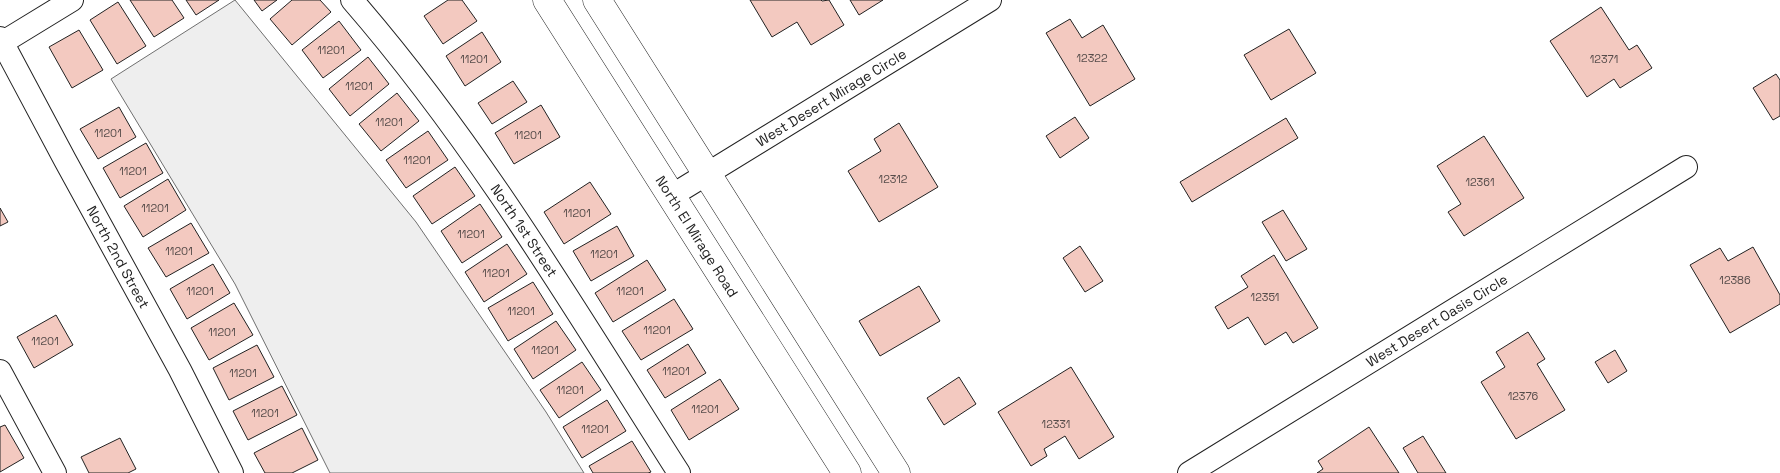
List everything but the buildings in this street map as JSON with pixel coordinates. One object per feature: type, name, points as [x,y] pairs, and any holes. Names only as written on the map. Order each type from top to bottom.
[{"type":"main road","name":"North El Mirage Road","points":[[547,0],[847,473]]},
{"type":"main road","points":[[597,0],[896,473]]},
{"type":"street","points":[[1,41],[72,0]]},
{"type":"street","name":"North 1st Street","points":[[352,0],[380,32],[451,124],[505,200],[678,473]]},
{"type":"street","name":"West Desert Mirage Circle","points":[[671,196],[990,0]]},
{"type":"street","name":"North 2nd Street","points":[[1,41],[180,370],[232,473]]},
{"type":"street","name":"West Desert Oasis Circle","points":[[1188,473],[1686,167]]},
{"type":"street","points":[[0,370],[55,473]]},
{"type":"shaded area","points":[[235,0],[416,222],[546,412],[584,473],[330,473],[235,284],[111,79]]}]
